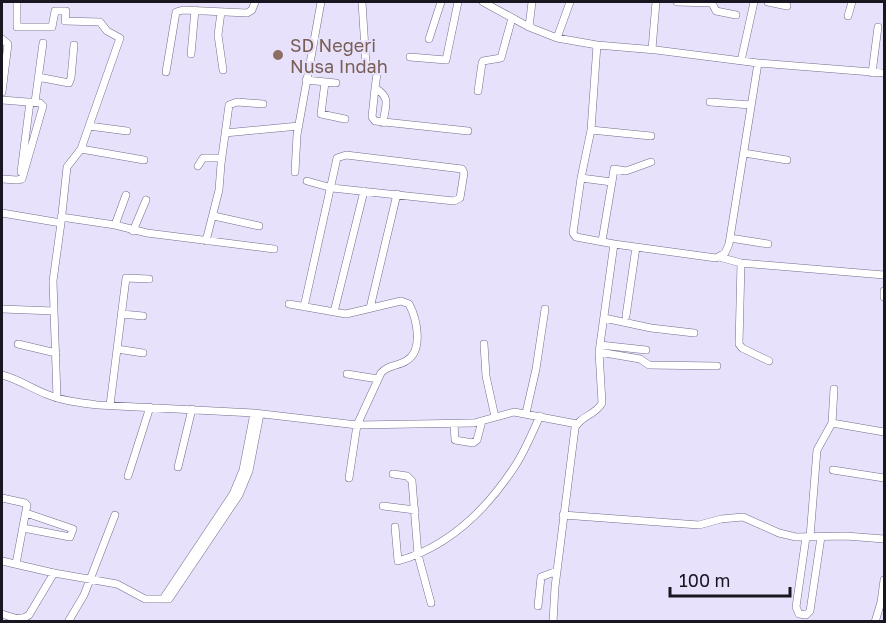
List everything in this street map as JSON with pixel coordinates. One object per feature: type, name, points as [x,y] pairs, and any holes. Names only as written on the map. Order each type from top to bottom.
[{"type":"street","points":[[17,2],[17,27],[52,27],[55,11],[66,11],[66,21],[100,22],[107,31],[120,38],[81,149],[67,167],[54,267],[57,398]]},
{"type":"street","points":[[166,72],[176,12],[195,10],[250,12],[255,2]]},
{"type":"street","points":[[296,172],[295,151],[321,2]]},
{"type":"street","points":[[362,2],[365,62],[367,67],[377,74],[372,117],[375,122],[468,131]]},
{"type":"street","points":[[429,39],[441,2]]},
{"type":"street","points":[[410,57],[446,60],[458,2]]},
{"type":"street","points":[[483,2],[529,27],[557,38],[597,45],[758,63],[885,73]]},
{"type":"street","points":[[529,27],[532,2]]},
{"type":"street","points":[[557,38],[570,2]]},
{"type":"street","points":[[652,50],[656,2]]},
{"type":"street","points":[[677,2],[712,2],[716,11],[736,15]]},
{"type":"street","points":[[741,61],[754,2]]},
{"type":"street","points":[[768,2],[787,6]]},
{"type":"street","points":[[848,16],[852,2]]},
{"type":"street","points":[[191,54],[195,10]]},
{"type":"street","points":[[221,12],[218,35],[224,70]]},
{"type":"street","points":[[478,91],[482,63],[501,58],[512,18]]},
{"type":"street","points":[[872,73],[878,27]]},
{"type":"street","points":[[2,39],[8,44],[2,92]]},
{"type":"street","points":[[20,180],[43,43]]},
{"type":"street","points":[[38,77],[69,82],[74,45]]},
{"type":"street","points":[[597,45],[591,130],[573,233],[576,237],[719,257],[741,263],[885,275]]},
{"type":"street","points":[[719,257],[728,248],[758,63]]},
{"type":"street","points":[[306,80],[336,83]]},
{"type":"street","points":[[325,82],[321,114],[345,119]]},
{"type":"street","points":[[375,88],[384,93],[386,97],[383,123]]},
{"type":"street","points":[[2,100],[40,103],[43,106],[24,174],[20,180]]},
{"type":"street","points":[[710,102],[751,105]]},
{"type":"street","points":[[206,242],[219,190],[230,104],[263,104]]},
{"type":"street","points":[[89,126],[126,131]]},
{"type":"street","points":[[225,133],[299,126]]},
{"type":"street","points":[[591,130],[651,136]]},
{"type":"street","points":[[81,149],[144,160]]},
{"type":"street","points":[[744,153],[787,160]]},
{"type":"street","points":[[304,307],[332,188],[337,158],[342,155],[462,169],[463,171],[458,200],[332,188],[307,181]]},
{"type":"street","points":[[198,166],[206,157],[222,158]]},
{"type":"street","points":[[602,241],[614,170],[626,171],[651,162]]},
{"type":"street","points":[[581,178],[612,182]]},
{"type":"street","points":[[2,179],[20,180]]},
{"type":"street","points":[[334,312],[364,191]]},
{"type":"street","points":[[370,308],[397,194]]},
{"type":"street","points":[[115,225],[126,195]]},
{"type":"street","points":[[133,231],[146,200]]},
{"type":"street","points":[[2,213],[115,225],[133,231],[274,249]]},
{"type":"street","points":[[214,216],[259,226]]},
{"type":"street","points":[[730,238],[768,244]]},
{"type":"street","points":[[2,375],[57,398],[74,402],[257,413],[357,424],[454,424],[482,421],[508,413],[526,413],[576,423],[599,409],[602,403],[600,348],[614,244]]},
{"type":"street","points":[[626,316],[636,247]]},
{"type":"street","points":[[741,263],[739,344],[742,348],[769,361]]},
{"type":"street","points":[[110,405],[126,278],[149,279]]},
{"type":"street","points":[[885,291],[885,297]]},
{"type":"street","points":[[289,304],[346,314],[404,302],[409,304],[412,311],[417,344],[409,359],[382,370],[357,424],[348,478]]},
{"type":"street","points":[[2,309],[54,311]]},
{"type":"street","points":[[526,413],[536,369],[545,309]]},
{"type":"street","points":[[122,314],[142,316]]},
{"type":"street","points":[[604,318],[651,328],[694,333]]},
{"type":"street","points":[[18,344],[56,353]]},
{"type":"street","points":[[484,344],[486,376],[495,417]]},
{"type":"street","points":[[600,348],[646,350]]},
{"type":"street","points":[[600,348],[640,359],[649,365],[717,366]]},
{"type":"street","points":[[117,350],[143,353]]},
{"type":"street","points":[[347,374],[378,379]]},
{"type":"street","points":[[820,537],[810,611],[806,615],[799,614],[796,607],[808,537],[817,450],[832,423],[834,389]]},
{"type":"street","points":[[128,476],[150,407]]},
{"type":"street","points":[[178,467],[192,410]]},
{"type":"street","points":[[2,561],[123,585],[145,599],[169,600],[239,495],[249,471],[257,413]]},
{"type":"street","points":[[395,527],[398,561],[418,555],[438,545],[473,518],[499,489],[516,465],[540,416]]},
{"type":"street","points":[[454,424],[454,440],[473,443],[477,440],[482,421]]},
{"type":"street","points":[[552,621],[556,571],[576,423]]},
{"type":"street","points":[[832,423],[885,432]]},
{"type":"street","points":[[833,470],[885,478]]},
{"type":"street","points":[[393,474],[407,476],[412,481],[418,555],[431,603]]},
{"type":"street","points":[[2,498],[27,505],[16,564]]},
{"type":"street","points":[[383,506],[415,510]]},
{"type":"street","points":[[23,528],[70,537],[73,529],[26,513]]},
{"type":"street","points":[[68,621],[91,580],[115,515]]},
{"type":"street","points":[[563,515],[699,525],[721,519],[743,517],[779,533],[808,537],[846,536],[885,539]]},
{"type":"street","points":[[538,606],[542,577],[556,571]]},
{"type":"street","points":[[2,614],[24,619],[29,615],[54,573]]},
{"type":"street","points":[[875,621],[884,593],[884,581]]},
{"type":"place","name":"SD Negeri Nusa Indah","points":[[278,55]]}]
